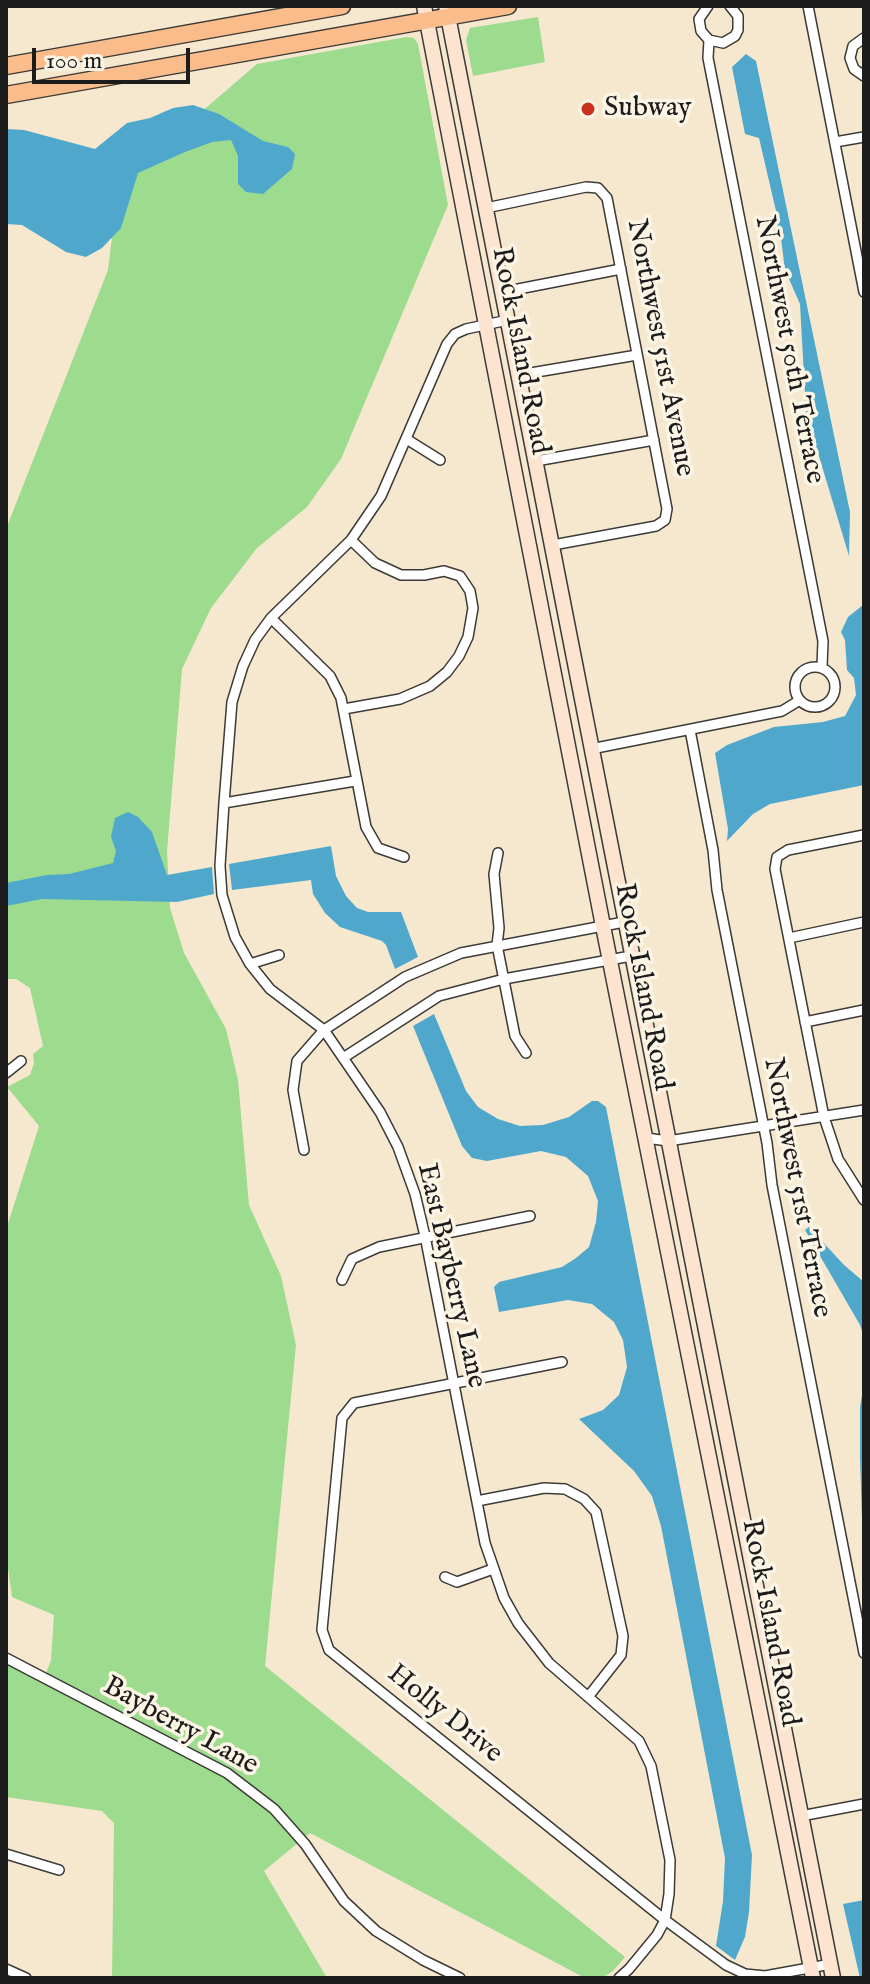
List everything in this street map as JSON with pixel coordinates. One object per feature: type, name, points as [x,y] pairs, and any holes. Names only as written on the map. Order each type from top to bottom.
[{"type":"highway","points":[[6,66],[342,6]]},
{"type":"highway","points":[[6,95],[426,13],[508,6]]},
{"type":"main road","name":"Rock Island Road","points":[[447,11],[832,1971]]},
{"type":"main road","name":"Rock Island Road","points":[[426,13],[603,926],[812,1973]]},
{"type":"street","name":"Northwest 50th Terrace","points":[[708,6],[701,13],[699,25],[704,37],[709,40],[708,58],[823,641],[822,667]]},
{"type":"street","points":[[709,40],[723,43],[735,36],[738,16],[730,6]]},
{"type":"street","points":[[808,6],[864,292]]},
{"type":"street","points":[[864,38],[853,46],[850,58],[854,69],[864,76]]},
{"type":"street","points":[[835,142],[864,137]]},
{"type":"street","name":"Northwest 51st Avenue","points":[[486,208],[586,187],[598,188],[607,198],[667,509],[665,520],[656,526],[553,545]]},
{"type":"street","points":[[851,227],[864,225]]},
{"type":"street","points":[[503,292],[621,269]]},
{"type":"street","name":"East Bayberry Lane","points":[[508,320],[455,334],[447,344],[408,440],[381,496],[351,540],[271,618],[255,640],[232,702],[220,866],[222,895],[235,937],[250,964],[270,989],[324,1030],[380,1112],[398,1147],[415,1194],[425,1236],[452,1383],[493,1569],[518,1623],[549,1663],[639,1741],[651,1766],[670,1860],[665,1920]]},
{"type":"street","points":[[519,375],[637,355]]},
{"type":"street","points":[[408,440],[440,460]]},
{"type":"street","points":[[536,461],[654,440]]},
{"type":"street","points":[[344,709],[400,699],[430,686],[447,672],[459,656],[468,637],[473,608],[470,591],[460,576],[444,571],[401,575],[375,563],[351,540]]},
{"type":"street","points":[[271,618],[330,676],[344,709],[366,827],[378,848],[404,857]]},
{"type":"street","points":[[810,667],[822,667],[836,682],[834,695],[831,701],[812,707],[800,700],[795,690],[797,678],[810,667]]},
{"type":"street","points":[[591,749],[782,711],[800,700]]},
{"type":"street","name":"Northwest 51st Terrace","points":[[690,730],[772,1185],[864,1653]]},
{"type":"street","points":[[224,803],[355,781]]},
{"type":"street","points":[[864,835],[788,850],[777,857],[775,869],[824,1117],[838,1159],[864,1200]]},
{"type":"street","points":[[498,853],[494,874],[499,928],[497,945],[515,1036],[526,1053]]},
{"type":"street","points":[[304,1150],[293,1090],[297,1061],[324,1030],[405,977],[461,953],[624,922]]},
{"type":"street","points":[[789,938],[864,922]]},
{"type":"street","points":[[250,964],[279,955]]},
{"type":"street","points":[[343,1058],[439,996],[504,979],[631,956]]},
{"type":"street","points":[[805,1022],[864,1010]]},
{"type":"street","points":[[6,1073],[21,1061]]},
{"type":"street","points":[[646,1138],[668,1141],[864,1110]]},
{"type":"street","points":[[342,1280],[352,1259],[379,1247],[530,1216]]},
{"type":"street","name":"Holly Drive","points":[[562,1362],[354,1403],[342,1418],[322,1630],[329,1650],[665,1920],[726,1965],[745,1974],[765,1976],[832,1971]]},
{"type":"street","points":[[477,1501],[544,1488],[565,1489],[584,1499],[596,1512],[623,1636],[621,1655],[588,1697]]},
{"type":"street","points":[[445,1577],[457,1582],[493,1569]]},
{"type":"street","name":"Bayberry Lane","points":[[6,1658],[227,1773],[274,1809],[305,1844],[344,1901],[376,1931],[460,1978]]},
{"type":"street","points":[[801,1816],[864,1804]]},
{"type":"street","points":[[6,1854],[59,1870]]},
{"type":"street","points":[[619,1978],[657,1935],[665,1920]]},
{"type":"street","points":[[6,1969],[26,1978]]},
{"type":"green space","points":[[538,17],[545,62],[473,76],[466,40],[470,28]]},
{"type":"green space","points":[[414,38],[418,44],[448,205],[341,459],[307,507],[257,548],[211,608],[182,669],[167,851],[170,908],[184,953],[226,1029],[238,1080],[249,1205],[281,1276],[296,1345],[265,1666],[625,1957],[602,1978],[585,1978],[310,1833],[264,1871],[327,1978],[112,1978],[114,1823],[102,1811],[6,1797],[6,1663],[43,1681],[51,1660],[54,1615],[12,1597],[6,1554],[6,1230],[39,1126],[7,1087],[30,1075],[33,1054],[43,1046],[30,988],[16,979],[6,979],[6,529],[108,270],[120,172],[179,131],[257,64]]},
{"type":"water","points":[[746,54],[756,61],[850,512],[849,556],[806,413],[800,304],[785,270],[781,238],[767,233],[765,222],[776,211],[759,138],[745,134],[732,67]]},
{"type":"water","points":[[193,105],[219,114],[263,141],[288,147],[295,154],[292,169],[263,194],[246,192],[238,184],[238,156],[231,140],[212,142],[185,152],[138,173],[121,228],[102,248],[86,257],[66,252],[22,225],[6,224],[6,129],[24,130],[95,149],[127,123]]},
{"type":"water","points":[[863,605],[864,785],[770,804],[753,814],[727,841],[728,829],[715,753],[727,745],[774,727],[823,722],[845,716],[856,695],[854,678],[847,670],[845,640],[841,632],[848,617]]},
{"type":"water","points":[[128,812],[138,817],[152,832],[167,875],[212,867],[214,894],[177,902],[42,899],[6,906],[6,883],[69,874],[113,863],[116,851],[111,837],[115,818]]},
{"type":"water","points":[[331,846],[336,876],[346,896],[357,908],[368,912],[401,912],[418,957],[395,969],[382,941],[340,927],[325,913],[313,894],[311,880],[232,890],[229,864]]},
{"type":"water","points":[[434,1014],[466,1091],[478,1107],[498,1119],[520,1126],[543,1125],[569,1117],[592,1101],[606,1107],[752,1855],[745,1937],[735,1960],[716,1946],[725,1858],[661,1526],[652,1496],[634,1471],[579,1419],[603,1410],[619,1395],[627,1367],[623,1340],[614,1322],[592,1304],[568,1300],[499,1312],[494,1287],[499,1282],[562,1267],[576,1258],[589,1247],[598,1201],[588,1176],[566,1157],[541,1151],[487,1161],[472,1158],[462,1146],[413,1026]]},
{"type":"water","points":[[809,1227],[864,1282],[864,1337],[805,1230]]},
{"type":"water","points":[[864,1383],[864,1520],[860,1407]]},
{"type":"water","points":[[864,1900],[864,1978],[860,1978],[843,1904]]},
{"type":"place","name":"Subway","points":[[588,109]]}]
